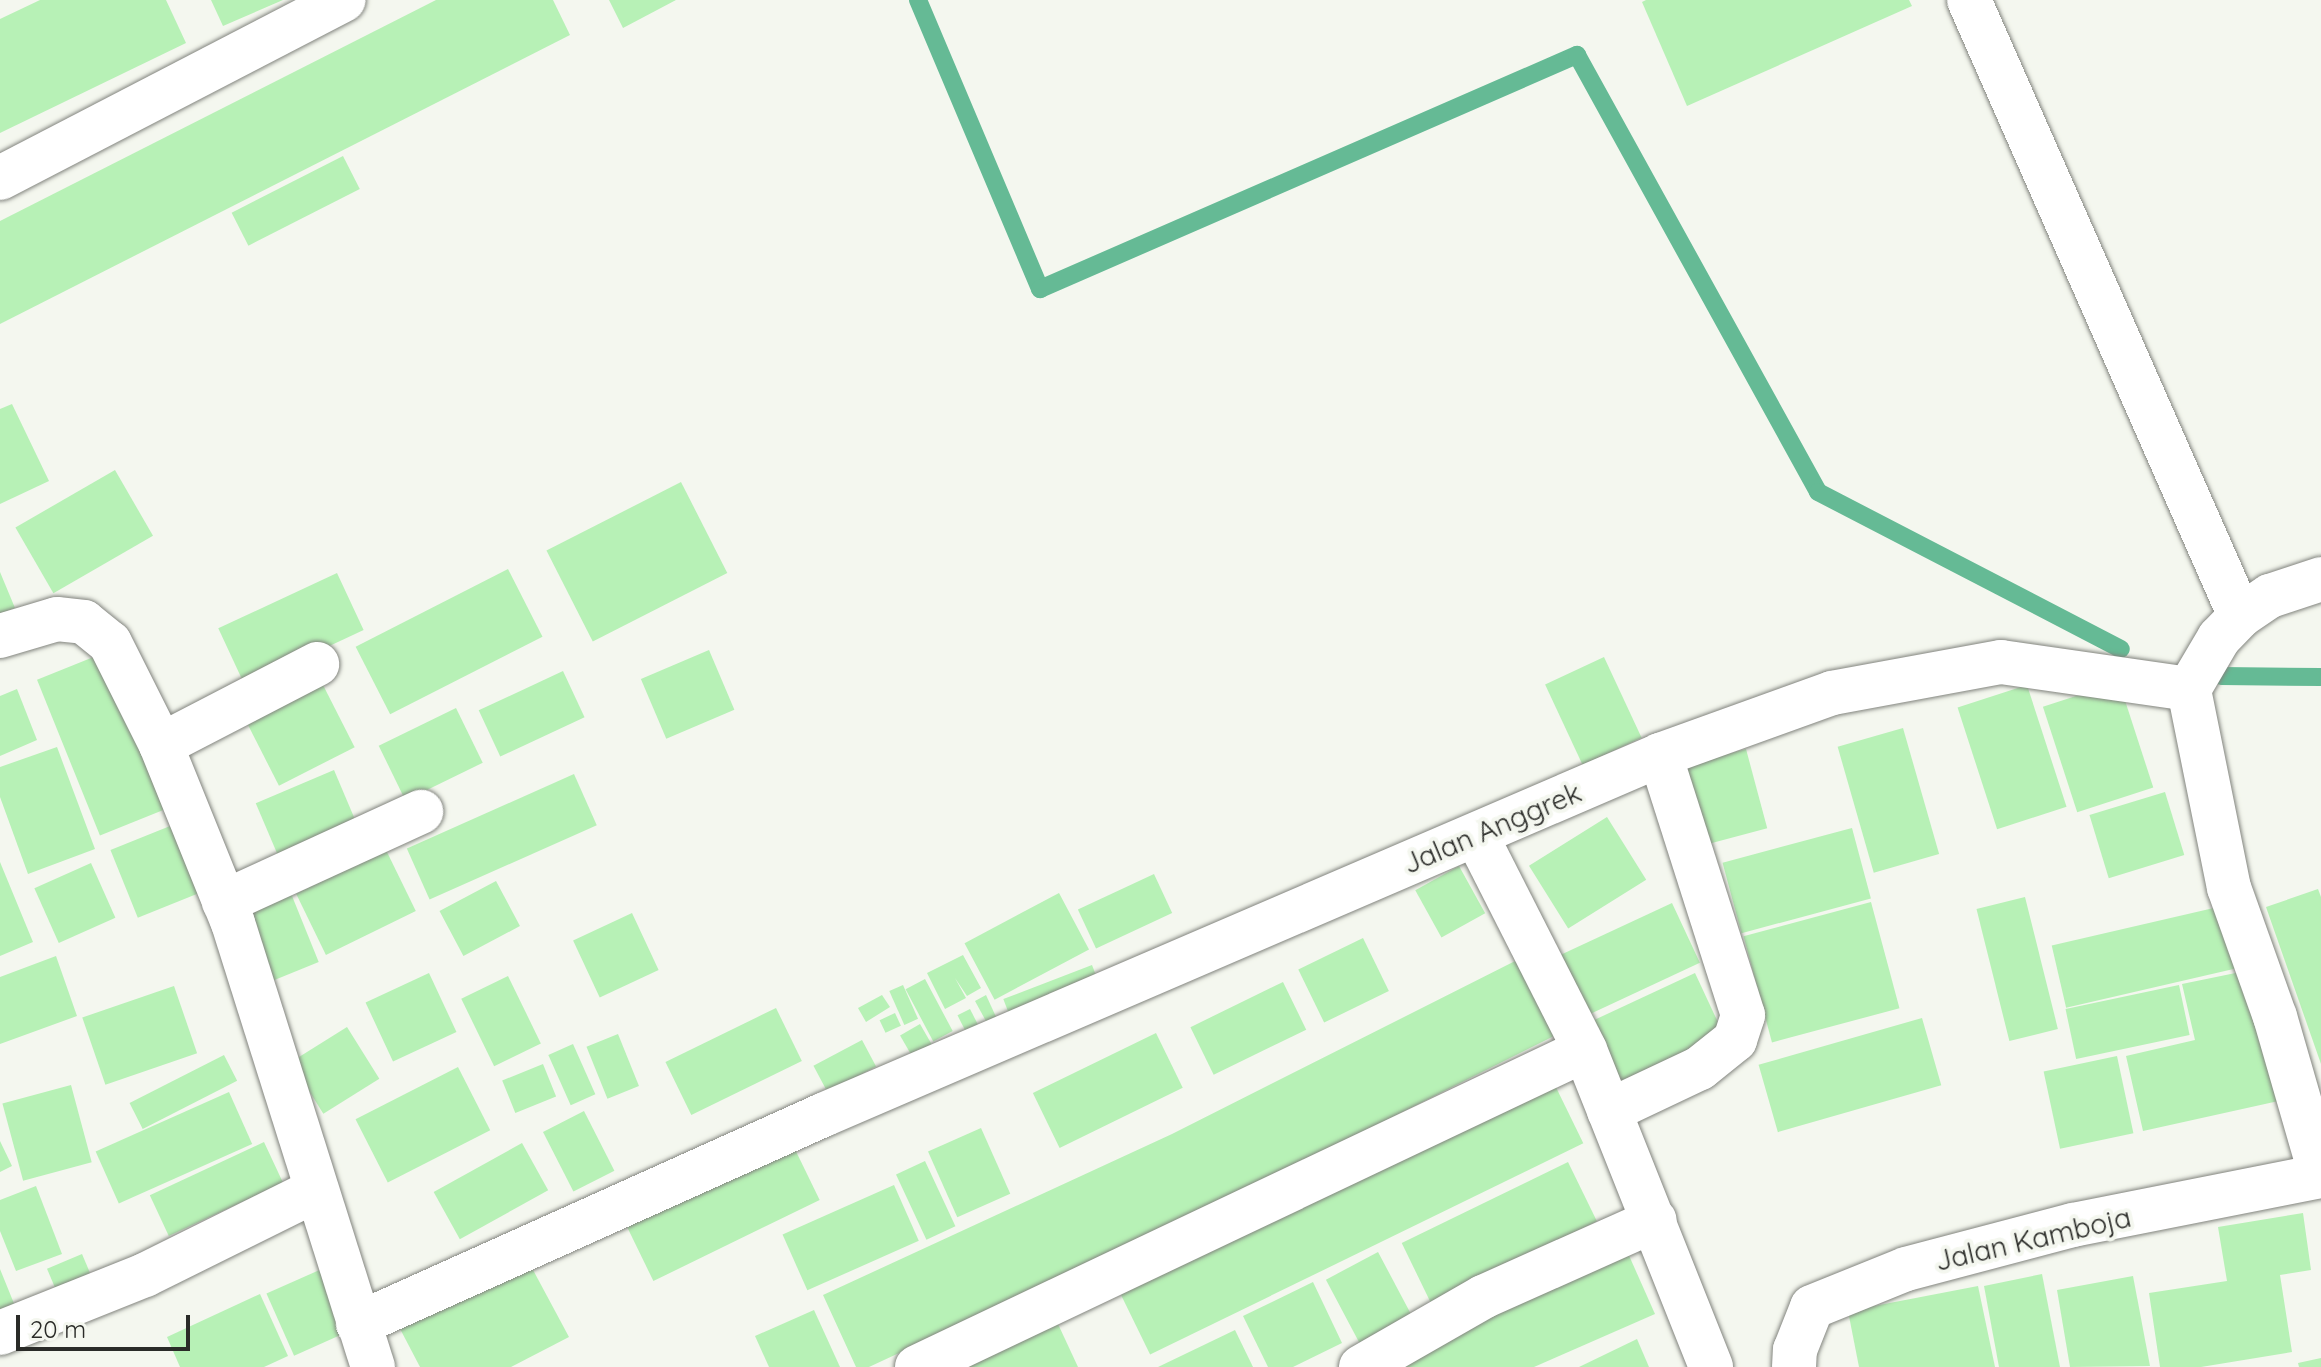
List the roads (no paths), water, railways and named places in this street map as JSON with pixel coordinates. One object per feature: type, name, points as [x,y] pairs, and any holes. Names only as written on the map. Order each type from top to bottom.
[{"type":"street","points":[[0,178],[344,0]]},
{"type":"street","points":[[1969,0],[2240,616]]},
{"type":"street","points":[[2321,579],[2270,596],[2240,616],[2219,638],[2189,689],[2229,888],[2275,1017],[2321,1176]]},
{"type":"street","points":[[0,636],[57,619],[84,622],[110,643],[161,745],[224,902],[314,1191],[373,1367]]},
{"type":"street","name":"Jalan Anggrek","points":[[358,1324],[823,1115],[1660,755],[1832,693],[2001,662],[2189,689]]},
{"type":"street","points":[[161,745],[317,664]]},
{"type":"street","points":[[1609,1111],[1700,1068],[1735,1040],[1743,1015],[1660,755]]},
{"type":"street","points":[[224,902],[421,812]]},
{"type":"street","points":[[1476,835],[1585,1050],[1711,1367]]},
{"type":"street","points":[[917,1367],[1585,1050]]},
{"type":"street","name":"Jalan Kamboja","points":[[1794,1367],[1795,1350],[1812,1307],[1906,1269],[2073,1225],[2223,1200],[2321,1176]]},
{"type":"street","points":[[0,1333],[145,1275],[314,1191]]},
{"type":"street","points":[[1361,1367],[1483,1297],[1655,1220]]},
{"type":"waterway","points":[[918,0],[1040,289],[1577,55],[1818,492],[2121,649]]},
{"type":"waterway","points":[[2221,676],[2321,677]]}]
